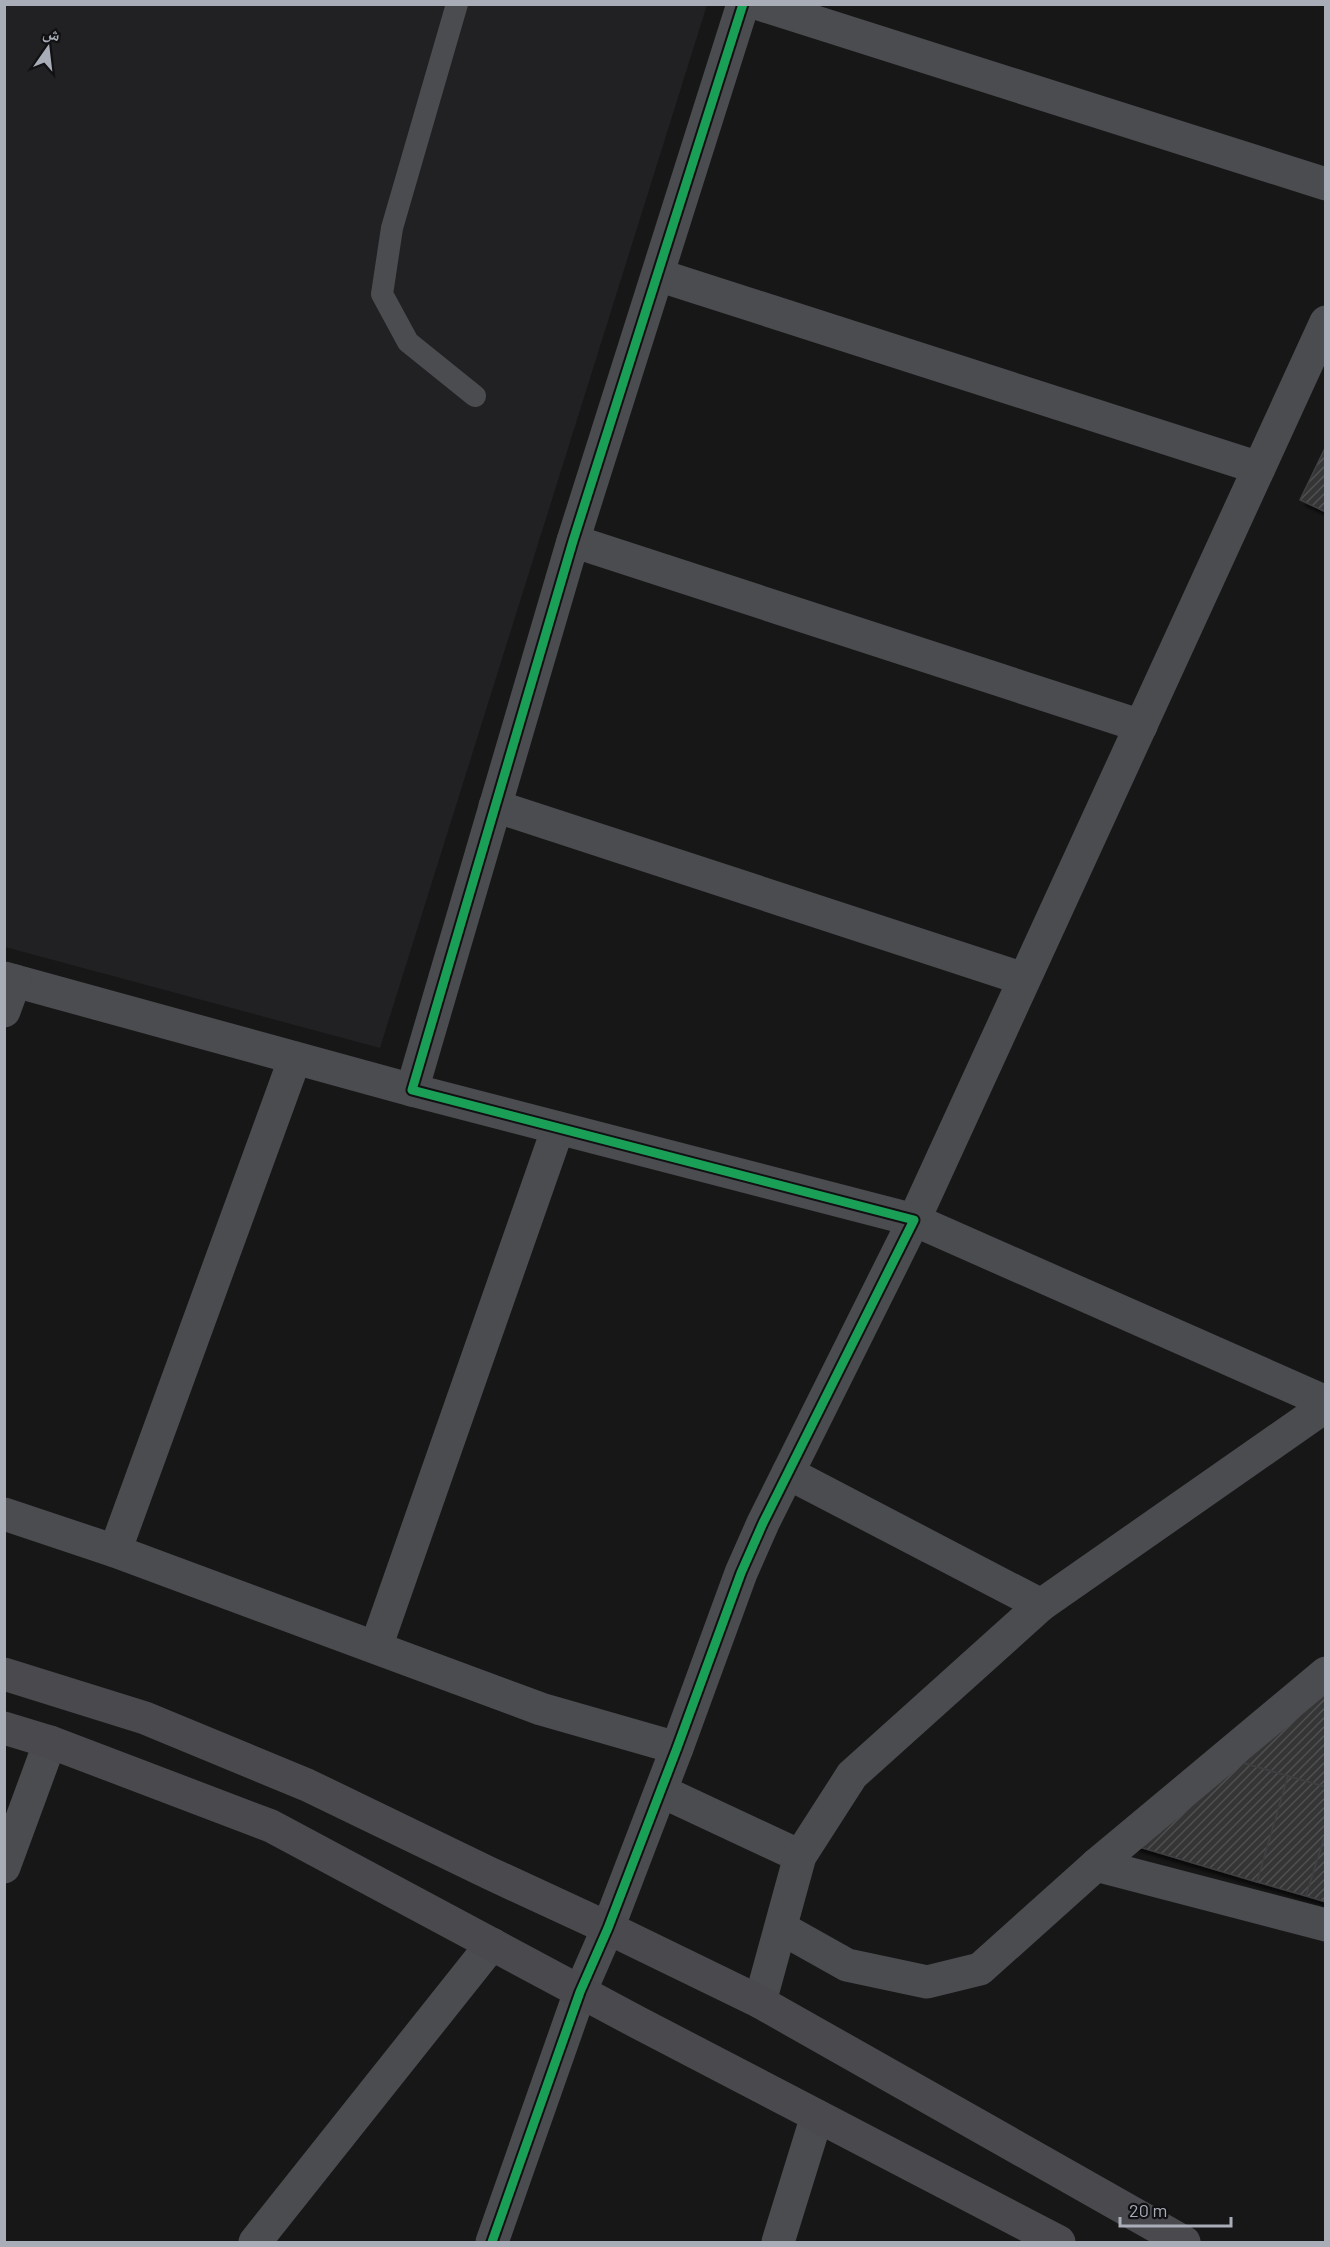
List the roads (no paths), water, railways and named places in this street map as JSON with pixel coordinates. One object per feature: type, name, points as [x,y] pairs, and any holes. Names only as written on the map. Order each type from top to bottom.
[{"type":"main road","points":[[4,1674],[145,1718],[307,1785],[609,1928],[760,2002],[1184,2242]]},
{"type":"main road","points":[[4,1728],[271,1826],[580,1992],[1059,2242]]},
{"type":"street","points":[[412,1090],[573,541],[743,4]]},
{"type":"street","points":[[759,4],[1326,184]]},
{"type":"street","points":[[658,275],[1259,468]]},
{"type":"street","points":[[492,2242],[580,1992],[609,1928],[762,1522],[914,1220],[1326,322]]},
{"type":"street","points":[[573,541],[1141,726]]},
{"type":"street","points":[[495,806],[1024,980]]},
{"type":"street","points":[[8,990],[295,1058],[914,1220],[1326,1404]]},
{"type":"street","points":[[115,1551],[295,1058]]},
{"type":"street","points":[[376,1647],[558,1128]]},
{"type":"street","points":[[760,2002],[800,1856],[852,1775],[1041,1605],[1326,1404]]},
{"type":"street","points":[[788,1473],[1041,1605]]},
{"type":"street","points":[[4,1514],[115,1551],[541,1709],[677,1748]]},
{"type":"street","points":[[781,1928],[847,1965],[927,1982],[980,1969],[1096,1865],[1326,1673]]},
{"type":"street","points":[[4,1867],[50,1743]]},
{"type":"street","points":[[661,1791],[800,1856]]},
{"type":"street","points":[[1096,1865],[1326,1925]]},
{"type":"street","points":[[255,2242],[492,1944]]},
{"type":"street","points":[[778,2242],[817,2116]]},
{"type":"lane","points":[[457,4],[392,228],[382,294],[408,342],[475,396]]}]
